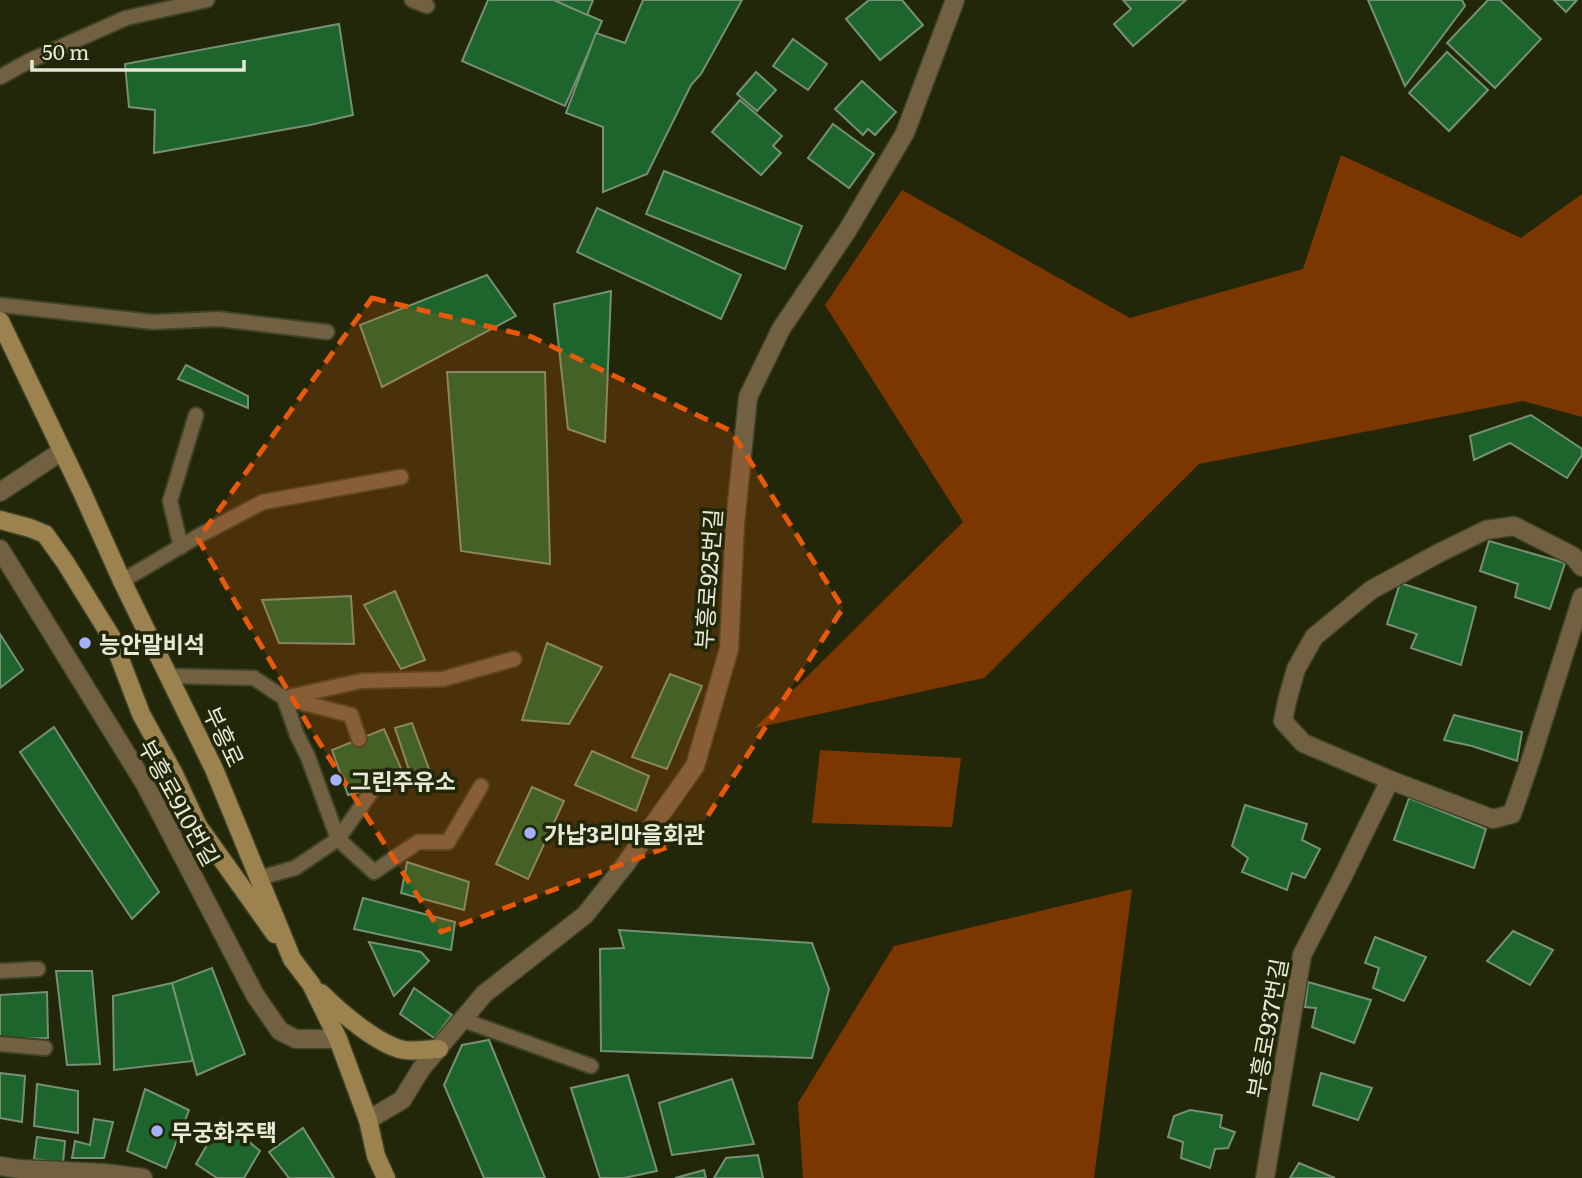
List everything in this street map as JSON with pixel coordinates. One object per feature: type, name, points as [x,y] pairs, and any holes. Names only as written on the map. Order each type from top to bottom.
[{"type":"main road","name":"부흥로","points":[[0,321],[214,769],[292,958],[310,984],[338,1039],[368,1120],[376,1156],[386,1178]]},
{"type":"main road","points":[[0,520],[45,534],[65,562],[112,638],[141,714],[174,774],[198,826],[292,958]]},
{"type":"main road","points":[[310,984],[335,1007],[378,1039],[405,1050],[439,1049]]},
{"type":"street","name":"부흥로925번길","points":[[368,1120],[402,1100],[421,1069],[484,994],[585,915],[625,866],[695,766],[729,649],[735,523],[748,397],[781,328],[847,231],[905,133],[955,0]]},
{"type":"street","points":[[0,492],[62,451]]},
{"type":"street","points":[[1582,567],[1573,556],[1514,526],[1486,530],[1439,553],[1371,590],[1314,637],[1296,669],[1283,721],[1303,743],[1390,780],[1493,818],[1512,814],[1582,597]]},
{"type":"street","name":"부흥로910번길","points":[[0,549],[145,784],[255,995],[280,1031],[296,1039],[338,1039]]},
{"type":"street","name":"부흥로937번길","points":[[1265,1178],[1302,956],[1390,780]]},
{"type":"street","points":[[0,1166],[103,1172],[143,1178]]},
{"type":"lane","points":[[0,77],[29,61],[126,18],[207,0]]},
{"type":"lane","points":[[412,0],[427,6]]},
{"type":"lane","points":[[0,306],[153,323],[218,319],[327,332]]},
{"type":"lane","points":[[181,547],[170,501],[196,415]]},
{"type":"lane","points":[[122,581],[263,502],[401,477]]},
{"type":"lane","points":[[284,698],[361,681],[443,680],[514,659]]},
{"type":"lane","points":[[169,676],[254,678],[284,698],[351,715],[359,739]]},
{"type":"lane","points":[[284,698],[338,839],[374,872],[418,842],[448,842],[481,786]]},
{"type":"lane","points":[[259,878],[295,868],[338,839],[374,789]]},
{"type":"lane","points":[[0,971],[38,969]]},
{"type":"lane","points":[[463,1020],[591,1066]]},
{"type":"lane","points":[[0,1044],[45,1048]]},
{"type":"highlighted area","points":[[372,298],[532,337],[731,431],[843,608],[694,837],[441,932],[310,728],[198,539]]},
{"type":"shaded area","points":[[1341,155],[1521,238],[1582,194],[1582,417],[1523,401],[1199,464],[984,678],[755,728],[963,522],[825,305],[902,190],[1130,318],[1303,269]]},
{"type":"shaded area","points":[[820,750],[961,758],[952,827],[812,823]]},
{"type":"shaded area","points":[[1132,889],[1094,1178],[803,1178],[798,1103],[894,946]]},
{"type":"building","points":[[488,0],[554,0],[602,21],[565,106],[462,61]]},
{"type":"building","points":[[554,0],[593,0],[587,15]]},
{"type":"building","points":[[643,0],[742,0],[701,74],[691,85],[647,174],[603,192],[603,127],[566,113],[596,33],[625,43]]},
{"type":"building","points":[[869,0],[902,0],[923,25],[880,60],[846,19]]},
{"type":"building","points":[[1123,0],[1186,0],[1133,46],[1114,24],[1131,9]]},
{"type":"building","points":[[1368,0],[1462,0],[1465,6],[1405,86]]},
{"type":"building","points":[[1488,0],[1500,0],[1541,39],[1495,88],[1447,43]]},
{"type":"building","points":[[1554,0],[1577,0],[1566,12]]},
{"type":"building","points":[[339,24],[353,115],[154,153],[155,110],[129,107],[125,64]]},
{"type":"building","points":[[793,39],[827,64],[808,90],[773,66]]},
{"type":"building","points":[[1447,52],[1488,90],[1449,131],[1409,93]]},
{"type":"building","points":[[756,72],[776,90],[757,111],[737,94]]},
{"type":"building","points":[[862,81],[896,112],[875,135],[868,129],[863,135],[835,109]]},
{"type":"building","points":[[740,100],[782,136],[773,146],[781,153],[761,175],[712,132]]},
{"type":"building","points":[[833,124],[874,154],[849,188],[808,158]]},
{"type":"building","points":[[664,171],[802,226],[785,269],[646,214]]},
{"type":"building","points":[[597,208],[741,275],[721,319],[577,252]]},
{"type":"building","points":[[487,275],[516,316],[382,387],[360,325]]},
{"type":"building","points":[[611,291],[605,442],[568,429],[554,304]]},
{"type":"building","points":[[186,365],[248,396],[248,408],[178,379]]},
{"type":"building","points":[[447,372],[545,372],[550,564],[461,551]]},
{"type":"building","points":[[1531,415],[1582,449],[1582,455],[1567,478],[1510,443],[1474,460],[1470,436]]},
{"type":"building","points":[[1489,541],[1565,563],[1550,609],[1515,597],[1518,584],[1480,571]]},
{"type":"building","points":[[1400,583],[1476,607],[1461,665],[1411,648],[1417,634],[1387,624]]},
{"type":"building","points":[[395,591],[425,660],[401,669],[364,605]]},
{"type":"building","points":[[351,596],[354,644],[279,643],[262,600]]},
{"type":"building","points":[[0,634],[23,670],[0,688]]},
{"type":"building","points":[[547,643],[602,667],[569,724],[522,720]]},
{"type":"building","points":[[670,674],[702,686],[667,769],[632,757]]},
{"type":"building","points":[[1454,715],[1522,732],[1517,761],[1444,740]]},
{"type":"building","points":[[412,723],[429,769],[411,776],[395,728]]},
{"type":"building","points":[[54,727],[159,892],[132,919],[20,752]]},
{"type":"building","points":[[384,729],[406,780],[348,795],[332,750]]},
{"type":"building","points":[[592,751],[649,776],[636,811],[575,785]]},
{"type":"building","name":"가납3리마을회관","points":[[532,787],[564,801],[528,879],[496,864]]},
{"type":"building","points":[[1409,798],[1486,829],[1474,868],[1394,840]]},
{"type":"building","points":[[1245,805],[1307,824],[1302,840],[1320,849],[1305,878],[1292,873],[1287,890],[1242,872],[1248,858],[1232,846]]},
{"type":"building","points":[[407,862],[469,882],[464,910],[401,893]]},
{"type":"building","points":[[363,898],[455,922],[451,950],[354,929]]},
{"type":"building","points":[[619,930],[812,943],[829,989],[812,1058],[601,1051],[600,949],[624,948]]},
{"type":"building","points":[[1513,931],[1553,950],[1530,985],[1487,961]]},
{"type":"building","points":[[1375,937],[1426,957],[1404,1001],[1373,988],[1379,968],[1365,963]]},
{"type":"building","points":[[369,942],[421,952],[429,961],[394,996]]},
{"type":"building","points":[[212,968],[245,1054],[197,1075],[172,983]]},
{"type":"building","points":[[56,971],[92,971],[100,1064],[67,1065]]},
{"type":"building","points":[[1308,982],[1371,1000],[1354,1043],[1312,1027],[1316,1008],[1305,1007]]},
{"type":"building","points":[[172,983],[193,1061],[114,1070],[113,996]]},
{"type":"building","points":[[414,988],[452,1015],[434,1038],[400,1014]]},
{"type":"building","points":[[47,992],[48,1038],[0,1039],[0,995]]},
{"type":"building","points":[[489,1040],[545,1178],[484,1178],[444,1085],[462,1045]]},
{"type":"building","points":[[0,1073],[25,1076],[22,1122],[0,1118]]},
{"type":"building","points":[[1321,1073],[1372,1088],[1358,1120],[1313,1105]]},
{"type":"building","points":[[628,1075],[657,1171],[624,1178],[600,1178],[571,1088]]},
{"type":"building","points":[[732,1079],[754,1144],[672,1155],[659,1103]]},
{"type":"building","points":[[37,1084],[78,1091],[78,1133],[34,1126]]},
{"type":"building","name":"무궁화주택","points":[[145,1089],[189,1110],[166,1168],[127,1151]]},
{"type":"building","points":[[1190,1110],[1222,1115],[1220,1127],[1235,1132],[1228,1148],[1215,1149],[1210,1168],[1181,1158],[1183,1142],[1168,1137],[1174,1116]]},
{"type":"building","points":[[94,1119],[113,1122],[104,1158],[72,1158],[75,1141],[90,1145]]},
{"type":"building","points":[[222,1119],[260,1151],[244,1178],[217,1178],[196,1164]]},
{"type":"building","points":[[303,1128],[334,1178],[289,1178],[269,1152]]},
{"type":"building","points":[[37,1137],[65,1141],[63,1163],[34,1159]]},
{"type":"building","points":[[758,1155],[763,1178],[714,1178],[726,1158]]},
{"type":"building","points":[[1299,1163],[1335,1178],[1290,1178]]},
{"type":"building","points":[[704,1170],[706,1178],[675,1178]]},
{"type":"place","name":"능안말비석","points":[[85,643]]},
{"type":"place","name":"그린주유소","points":[[336,780]]},
{"type":"place","name":"가납3리마을회관","points":[[530,833]]},
{"type":"place","name":"무궁화주택","points":[[157,1131]]}]
